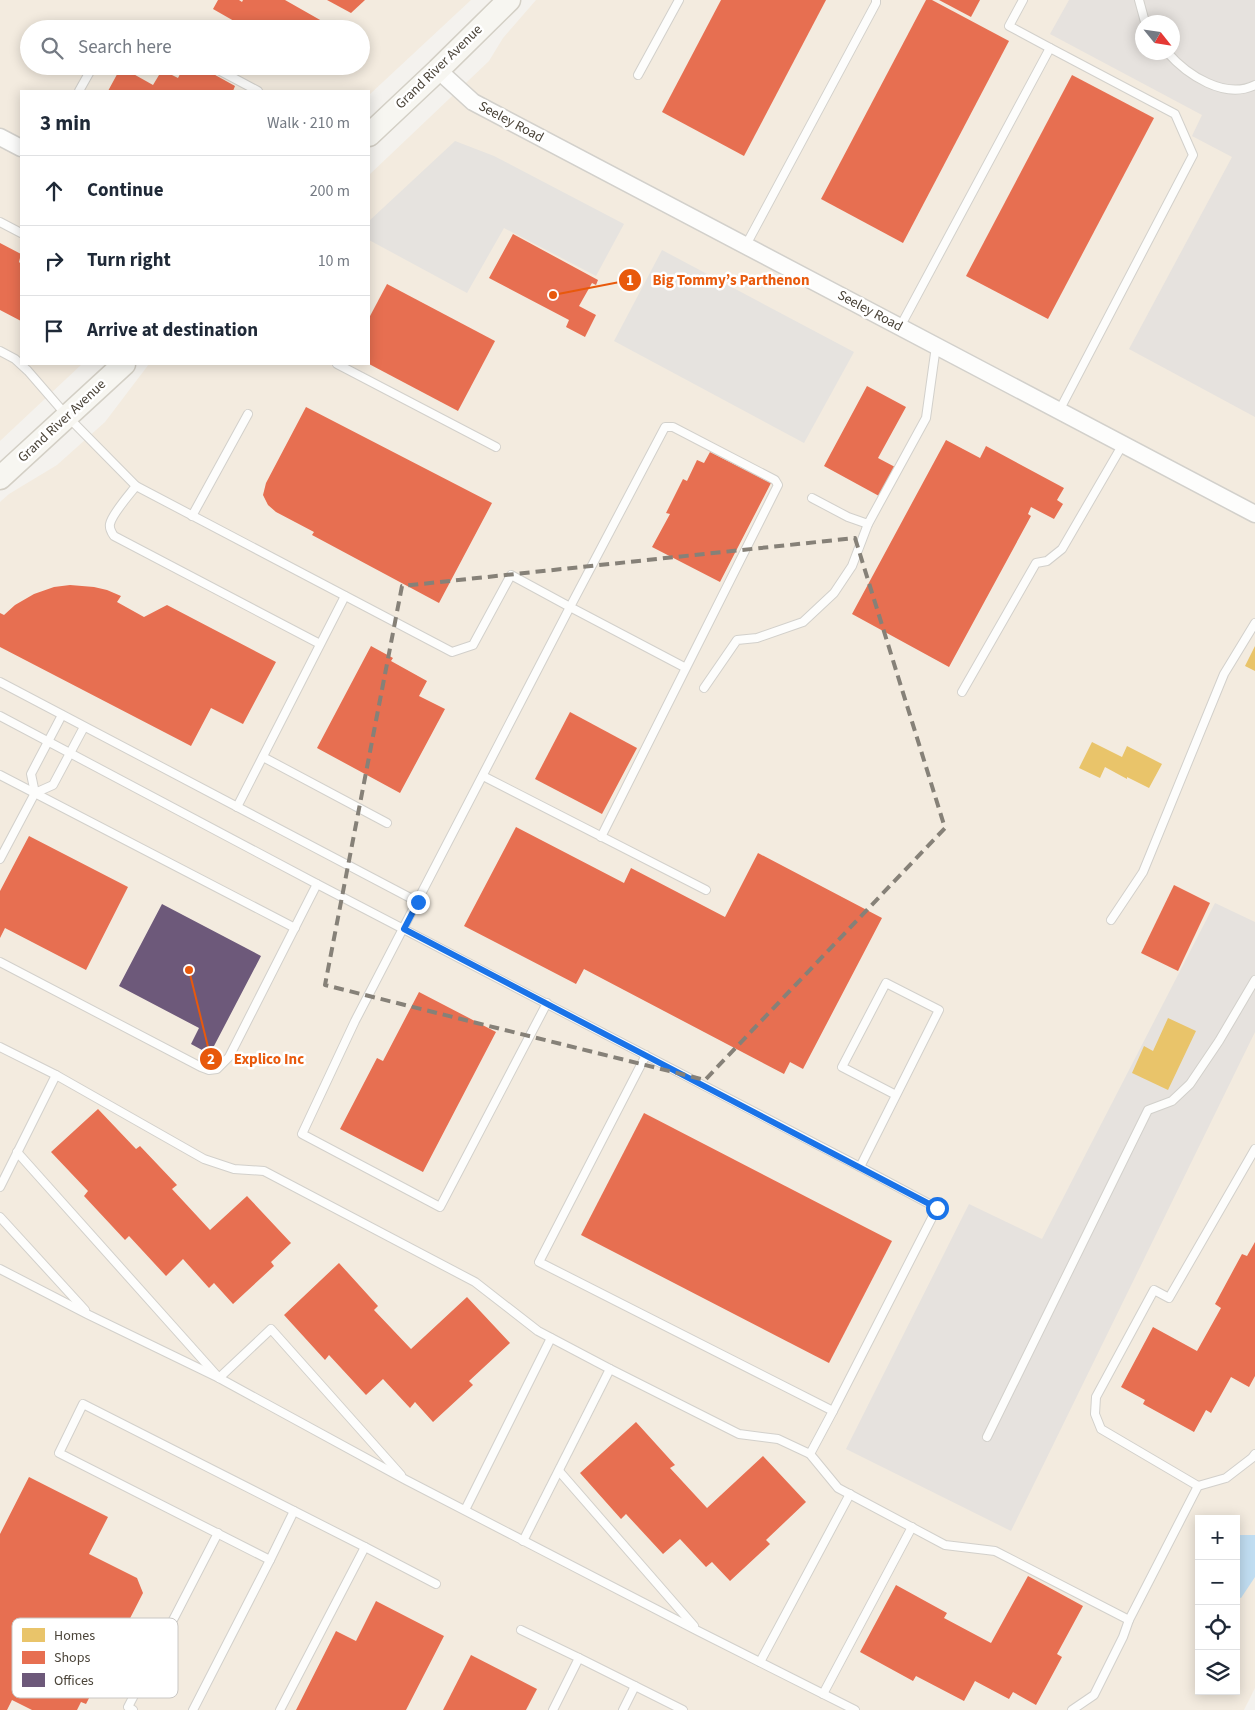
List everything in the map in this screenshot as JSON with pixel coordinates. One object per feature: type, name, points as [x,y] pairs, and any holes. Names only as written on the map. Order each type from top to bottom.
[{"type":"main road","name":"Grand River Avenue","points":[[370,134],[508,0]]},
{"type":"main road","name":"Grand River Avenue","points":[[0,478],[123,365]]},
{"type":"street","name":"Seeley Road","points":[[438,70],[473,102],[1255,514]]},
{"type":"street","points":[[0,137],[20,147]]},
{"type":"lane","points":[[638,75],[679,0]]},
{"type":"lane","points":[[746,245],[876,0]]},
{"type":"lane","points":[[1023,0],[1009,26],[1176,114],[1192,154],[1059,411]]},
{"type":"lane","points":[[1139,0],[1143,15]]},
{"type":"lane","points":[[900,327],[1050,48]]},
{"type":"lane","points":[[1174,60],[1212,85],[1238,91],[1255,85]]},
{"type":"lane","points":[[80,90],[87,75]]},
{"type":"lane","points":[[228,75],[256,90]]},
{"type":"lane","points":[[0,222],[20,232]]},
{"type":"lane","points":[[704,688],[737,640],[757,638],[803,622],[834,593],[852,566],[868,524],[926,418],[936,346]]},
{"type":"lane","points":[[0,351],[15,358],[20,364]]},
{"type":"lane","points":[[21,365],[67,416],[136,486],[452,652],[473,646],[511,575],[686,668]]},
{"type":"lane","points":[[339,365],[496,447]]},
{"type":"lane","points":[[192,516],[248,414]]},
{"type":"lane","points":[[547,1003],[440,1207],[302,1134],[356,1021],[570,607],[665,427],[673,427],[775,480],[778,485],[602,836]]},
{"type":"lane","points":[[962,692],[1036,563],[1047,561],[1062,549],[1123,444]]},
{"type":"lane","points":[[136,486],[113,518],[110,525],[114,536],[320,644]]},
{"type":"lane","points":[[812,498],[848,518],[868,524]]},
{"type":"lane","points":[[237,806],[345,596]]},
{"type":"lane","points":[[1111,920],[1144,872],[1224,674],[1255,623]]},
{"type":"lane","points":[[0,682],[418,902]]},
{"type":"lane","points":[[35,793],[31,774],[62,715]]},
{"type":"lane","points":[[0,716],[937,1208],[810,1454]]},
{"type":"lane","points":[[0,859],[35,793],[53,785],[84,727]]},
{"type":"lane","points":[[263,757],[387,822]]},
{"type":"lane","points":[[0,775],[294,928]]},
{"type":"lane","points":[[482,776],[706,890]]},
{"type":"lane","points":[[0,962],[201,1067],[209,1070],[217,1069],[229,1057],[318,884]]},
{"type":"lane","points":[[987,1437],[1148,1110],[1172,1101],[1190,1084],[1219,1041],[1255,980]]},
{"type":"lane","points":[[860,1166],[896,1095],[939,1010],[886,983],[842,1067],[896,1095]]},
{"type":"lane","points":[[0,1047],[56,1075],[204,1159],[234,1169],[264,1171],[476,1282],[538,1331],[739,1434],[778,1439],[810,1454],[838,1488],[945,1545],[995,1551],[1129,1620]]},
{"type":"lane","points":[[646,1055],[539,1262],[833,1411]]},
{"type":"lane","points":[[0,1187],[56,1075]]},
{"type":"lane","points":[[1255,1149],[1169,1298],[1154,1290],[1096,1397],[1094,1414],[1101,1429],[1198,1486],[1226,1478],[1255,1454]]},
{"type":"lane","points":[[17,1152],[219,1378]]},
{"type":"lane","points":[[0,1217],[89,1315]]},
{"type":"lane","points":[[0,1269],[89,1315],[219,1378],[406,1480],[855,1710]]},
{"type":"lane","points":[[219,1378],[271,1329],[406,1480]]},
{"type":"lane","points":[[465,1510],[551,1338]]},
{"type":"lane","points":[[523,1541],[610,1369]]},
{"type":"lane","points":[[270,1560],[59,1453],[83,1404],[436,1584]]},
{"type":"lane","points":[[559,1471],[698,1631]]},
{"type":"lane","points":[[1072,1710],[1094,1695],[1123,1637],[1129,1620],[1198,1486]]},
{"type":"lane","points":[[760,1662],[850,1494]]},
{"type":"lane","points":[[193,1710],[294,1511]]},
{"type":"lane","points":[[823,1694],[912,1527]]},
{"type":"lane","points":[[174,1618],[218,1533]]},
{"type":"lane","points":[[280,1710],[365,1547]]},
{"type":"lane","points":[[521,1630],[683,1710]]},
{"type":"lane","points":[[554,1710],[579,1658]]},
{"type":"lane","points":[[623,1710],[635,1686]]},
{"type":"lane","points":[[133,1698],[128,1707],[134,1710]]},
{"type":"highlighted area","points":[[855,538],[945,828],[705,1080],[325,985],[402,586]]},
{"type":"shaded area","points":[[0,0],[471,0],[370,94],[370,90],[20,90],[20,365],[81,365],[0,441]]},
{"type":"shaded area","points":[[536,0],[1255,0],[1255,1688],[1244,1710],[0,1710],[0,502],[9,494],[57,465],[105,422],[148,365],[370,365],[370,174],[489,61],[503,38]]},
{"type":"shaded area","points":[[1069,0],[1255,0],[1255,417],[1129,349],[1232,157],[1192,136],[1202,115],[1050,34]]},
{"type":"shaded area","points":[[455,141],[494,156],[624,224],[596,276],[504,228],[467,293],[370,241],[370,220]]},
{"type":"shaded area","points":[[662,250],[854,352],[804,443],[614,341]]},
{"type":"shaded area","points":[[1215,903],[1255,922],[1255,1032],[1011,1531],[846,1449],[969,1204],[1042,1239]]},
{"type":"water","points":[[1240,1535],[1255,1535],[1255,1577],[1241,1598]]},
{"type":"building: Homes","points":[[1255,646],[1255,671],[1245,666]]},
{"type":"building: Homes","points":[[1092,742],[1122,757],[1127,746],[1162,764],[1149,788],[1105,767],[1100,778],[1079,768]]},
{"type":"building: Homes","points":[[1168,1018],[1196,1031],[1168,1090],[1132,1073],[1144,1046],[1153,1051]]},
{"type":"building: Shops","points":[[218,0],[239,0],[242,2],[243,0],[285,0],[320,20],[232,20],[213,9]]},
{"type":"building: Shops","points":[[327,0],[365,0],[351,13]]},
{"type":"building: Shops","points":[[721,0],[826,0],[744,156],[662,112]]},
{"type":"building: Shops","points":[[926,0],[932,0],[1009,41],[903,243],[821,199]]},
{"type":"building: Shops","points":[[939,0],[980,0],[971,17]]},
{"type":"building: Shops","points":[[117,75],[135,75],[153,85],[159,75],[172,75],[178,78],[180,75],[215,75],[235,86],[233,90],[109,90]]},
{"type":"building: Shops","points":[[1072,75],[1154,118],[1048,319],[966,276]]},
{"type":"building: Shops","points":[[513,234],[598,280],[596,285],[592,283],[579,306],[596,315],[585,337],[566,327],[569,320],[489,278]]},
{"type":"building: Shops","points":[[0,243],[20,253],[20,320],[0,310]]},
{"type":"building: Shops","points":[[387,284],[495,341],[458,411],[370,365],[370,316]]},
{"type":"building: Shops","points":[[867,386],[906,407],[878,458],[895,467],[879,496],[824,466]]},
{"type":"building: Shops","points":[[306,407],[492,503],[439,603],[312,535],[314,532],[276,512],[268,505],[263,495],[266,483]]},
{"type":"building: Shops","points":[[946,440],[980,458],[986,446],[1064,488],[1057,500],[1063,504],[1054,519],[1031,507],[1028,514],[1031,516],[949,667],[852,614]]},
{"type":"building: Shops","points":[[710,452],[771,483],[720,582],[652,547],[670,514],[666,513],[683,479],[687,481],[697,460],[704,463]]},
{"type":"building: Shops","points":[[70,585],[94,587],[121,596],[117,602],[144,617],[167,605],[276,662],[243,724],[211,708],[191,746],[0,647],[0,613],[4,615],[15,605],[34,594],[54,587]]},
{"type":"building: Shops","points":[[371,646],[393,658],[391,661],[427,681],[419,696],[445,709],[400,793],[317,748]]},
{"type":"building: Shops","points":[[570,712],[637,748],[602,814],[535,779]]},
{"type":"building: Shops","points":[[516,827],[624,883],[631,868],[725,917],[758,853],[882,918],[803,1069],[790,1062],[784,1074],[584,969],[576,984],[464,926]]},
{"type":"building: Shops","points":[[29,836],[128,887],[86,970],[5,928],[0,938],[0,891]]},
{"type":"building: Shops","points":[[1174,885],[1210,903],[1178,971],[1141,953]]},
{"type":"building: Shops","points":[[419,992],[496,1032],[423,1172],[340,1129],[377,1058],[383,1061]]},
{"type":"building: Shops","points":[[98,1109],[136,1149],[140,1146],[177,1185],[172,1189],[210,1230],[247,1196],[291,1243],[271,1262],[274,1266],[233,1304],[214,1283],[209,1288],[183,1259],[166,1276],[129,1236],[125,1240],[84,1196],[88,1191],[51,1152]]},
{"type":"building: Shops","points":[[644,1113],[892,1241],[829,1363],[581,1235]]},
{"type":"building: Shops","points":[[1255,1242],[1255,1376],[1249,1387],[1231,1377],[1211,1413],[1206,1410],[1194,1432],[1143,1404],[1145,1400],[1121,1387],[1153,1327],[1197,1351],[1221,1308],[1215,1304],[1242,1254],[1247,1256]]},
{"type":"building: Shops","points":[[339,1263],[378,1306],[374,1310],[411,1349],[467,1297],[510,1343],[469,1381],[473,1385],[433,1422],[415,1402],[410,1408],[383,1379],[366,1395],[329,1355],[325,1360],[284,1315]]},
{"type":"building: Shops","points":[[636,1422],[675,1465],[670,1468],[707,1508],[763,1456],[806,1502],[766,1540],[770,1544],[730,1581],[712,1562],[706,1567],[680,1539],[663,1554],[626,1514],[621,1519],[580,1473]]},
{"type":"building: Shops","points":[[29,1477],[108,1517],[89,1554],[137,1578],[143,1593],[130,1618],[12,1618],[12,1698],[89,1698],[86,1704],[81,1702],[77,1710],[32,1710],[12,1700],[7,1710],[0,1710],[0,1534]]},
{"type":"building: Shops","points":[[1028,1576],[1083,1606],[1057,1654],[1062,1657],[1036,1705],[1013,1692],[1009,1699],[975,1681],[964,1701],[916,1676],[913,1681],[860,1652],[896,1585],[947,1613],[944,1618],[991,1643]]},
{"type":"building: Shops","points":[[376,1601],[444,1636],[406,1710],[296,1710],[336,1631],[356,1641]]},
{"type":"building: Shops","points":[[471,1655],[537,1689],[526,1710],[443,1710]]},
{"type":"building: Offices","points":[[162,904],[261,956],[214,1046],[202,1050],[191,1044],[199,1028],[119,986]]},
{"type":"place","name":"Big Tommy’s Parthenon","points":[[553,295]]},
{"type":"place","name":"Explico Inc","points":[[189,970]]},
{"type":"route","points":[[418,902],[404,929],[860,1166],[937,1208]]}]
